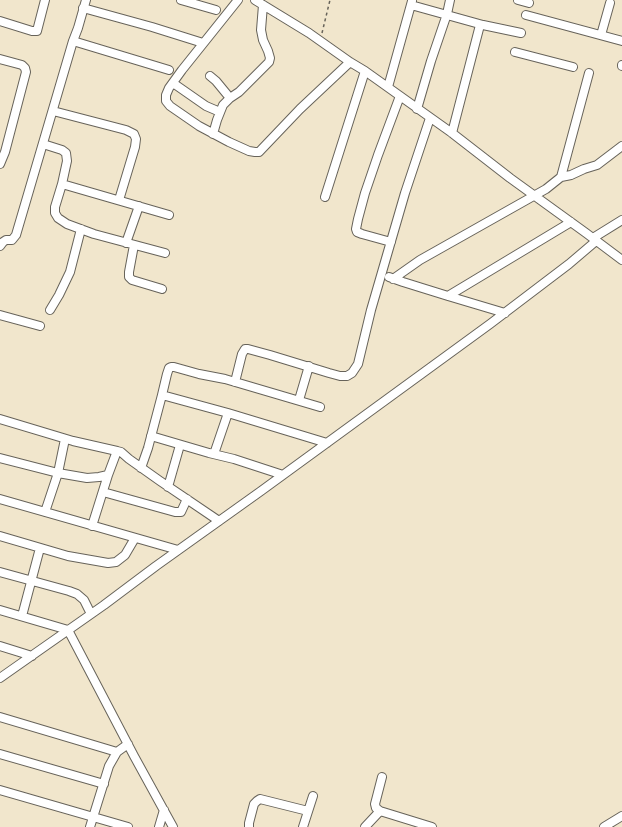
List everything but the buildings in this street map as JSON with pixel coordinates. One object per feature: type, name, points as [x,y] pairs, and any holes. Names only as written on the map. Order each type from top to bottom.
[{"type":"street","points":[[0,21],[32,31],[37,31],[45,0]]},
{"type":"street","points":[[181,0],[216,10]]},
{"type":"street","points":[[238,0],[182,70],[166,95],[166,101],[170,106],[213,134],[249,151],[259,152],[300,109],[350,62]]},
{"type":"street","points":[[255,0],[320,40],[452,132],[510,178],[622,260]]},
{"type":"street","points":[[417,109],[450,0]]},
{"type":"street","points":[[518,0],[529,3]]},
{"type":"street","points":[[388,87],[412,3],[480,25],[521,33]]},
{"type":"street","points":[[601,35],[610,3]]},
{"type":"street","points":[[0,246],[3,242],[12,240],[16,235],[72,41],[78,28],[85,4],[203,43]]},
{"type":"street","points":[[213,134],[223,105],[239,92],[269,62],[270,58],[261,30],[263,5]]},
{"type":"street","points":[[526,15],[622,41]]},
{"type":"street","points":[[452,132],[480,25]]},
{"type":"street","points":[[72,41],[169,70]]},
{"type":"street","points":[[515,52],[572,67]]},
{"type":"street","points":[[0,59],[22,65],[26,72],[5,152],[0,164]]},
{"type":"street","points":[[326,197],[365,71]]},
{"type":"street","points":[[562,177],[589,73]]},
{"type":"street","points":[[210,76],[230,98]]},
{"type":"street","points":[[173,83],[206,106],[220,112]]},
{"type":"street","points":[[391,242],[362,234],[356,230],[365,192],[400,96]]},
{"type":"street","points":[[53,111],[126,130],[134,134],[136,139],[135,147],[119,200]]},
{"type":"street","points":[[235,382],[242,354],[245,349],[340,376],[347,376],[352,373],[358,364],[405,193],[430,118]]},
{"type":"street","points":[[43,144],[62,150],[67,156],[62,184],[55,206],[55,213],[58,218],[68,224],[94,234],[165,254]]},
{"type":"street","points":[[393,278],[420,260],[546,189],[562,177],[597,165],[622,146]]},
{"type":"street","points":[[62,184],[169,215]]},
{"type":"street","points":[[138,206],[130,244],[129,277],[132,280],[162,289]]},
{"type":"street","points":[[0,678],[91,614],[505,313],[569,264],[622,220]]},
{"type":"street","points":[[448,296],[571,222]]},
{"type":"street","points":[[50,310],[70,272],[82,229]]},
{"type":"street","points":[[382,274],[422,288],[505,313]]},
{"type":"street","points":[[0,315],[40,326]]},
{"type":"street","points":[[299,400],[309,366]]},
{"type":"street","points":[[141,468],[167,374],[169,368],[171,367],[235,382],[320,407]]},
{"type":"street","points":[[162,395],[327,443]]},
{"type":"street","points":[[214,454],[228,413]]},
{"type":"street","points":[[0,419],[65,439],[121,452],[141,468],[219,521]]},
{"type":"street","points":[[151,436],[234,459],[283,475]]},
{"type":"street","points":[[45,512],[58,473],[65,439]]},
{"type":"street","points":[[168,487],[180,445]]},
{"type":"street","points":[[92,526],[117,451]]},
{"type":"street","points":[[0,458],[58,473],[87,478],[108,476]]},
{"type":"street","points":[[103,492],[175,512],[181,512],[187,499]]},
{"type":"street","points":[[0,499],[178,550]]},
{"type":"street","points":[[0,536],[68,556],[108,563],[116,562],[125,555],[135,538]]},
{"type":"street","points":[[22,616],[40,548]]},
{"type":"street","points":[[0,572],[77,594],[84,600],[91,614]]},
{"type":"street","points":[[0,610],[68,630],[173,827]]},
{"type":"street","points":[[3,649],[32,656]]},
{"type":"street","points":[[0,717],[117,752]]},
{"type":"street","points":[[90,827],[109,766],[117,752],[128,744]]},
{"type":"street","points":[[0,754],[104,784]]},
{"type":"street","points":[[382,777],[375,804],[376,808],[380,811],[432,827]]},
{"type":"street","points":[[0,790],[128,827]]},
{"type":"street","points":[[303,827],[313,796]]},
{"type":"street","points":[[249,827],[254,804],[260,799],[308,811]]},
{"type":"street","points":[[159,827],[164,810]]},
{"type":"street","points":[[364,827],[380,811]]},
{"type":"street","points":[[604,827],[622,816]]},
{"type":"path","points":[[320,40],[330,0]]}]
